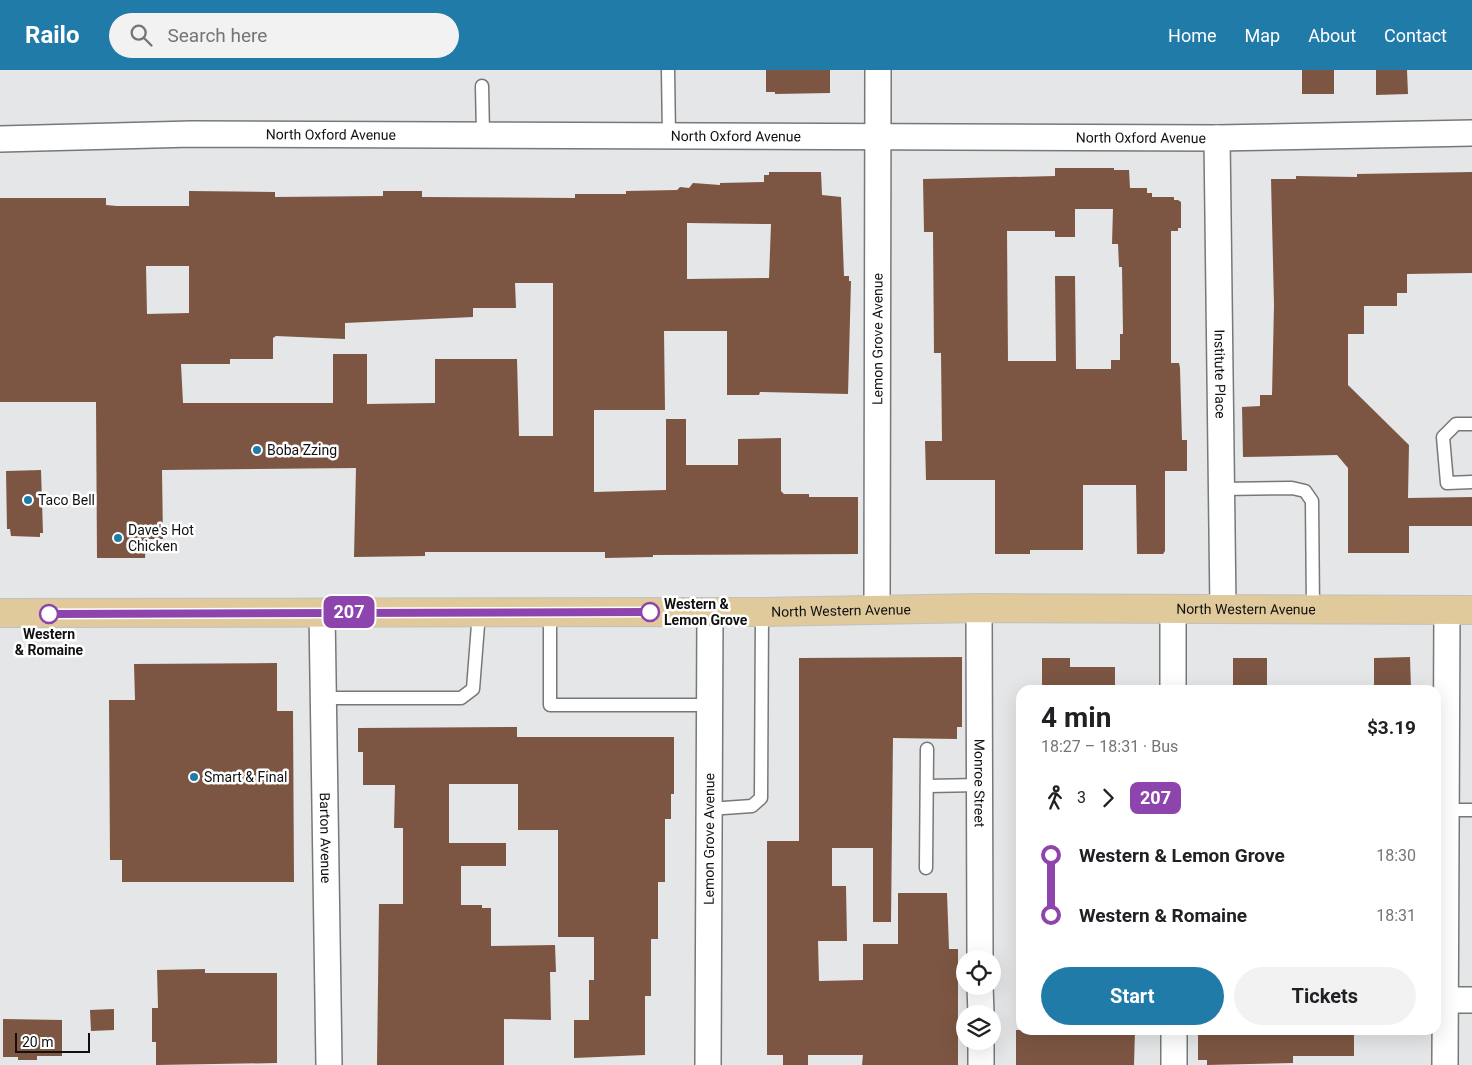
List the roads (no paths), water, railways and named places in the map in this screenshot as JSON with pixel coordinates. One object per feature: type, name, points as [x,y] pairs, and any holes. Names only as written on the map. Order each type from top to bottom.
[{"type":"main road","name":"North Western Avenue","points":[[0,613],[762,612],[979,608],[1459,610]]},
{"type":"street","name":"Lemon Grove Avenue","points":[[876,609],[879,501],[878,70]]},
{"type":"street","name":"North Oxford Avenue","points":[[0,140],[192,134],[1217,138],[1472,133]]},
{"type":"street","name":"Institute Place","points":[[1217,138],[1223,609]]},
{"type":"street","name":"Monroe Street","points":[[979,608],[980,950]]},
{"type":"street","points":[[1173,610],[1173,685]]},
{"type":"street","points":[[1441,860],[1459,610]]},
{"type":"street","name":"Barton Avenue","points":[[322,612],[329,1065]]},
{"type":"street","name":"Lemon Grove Avenue","points":[[708,1065],[710,612]]},
{"type":"street","points":[[1441,908],[1444,1065]]},
{"type":"street","points":[[1444,1000],[1472,1000]]},
{"type":"street","points":[[1174,1035],[1174,1065]]},
{"type":"street","points":[[981,1050],[981,1065]]},
{"type":"lane","points":[[668,70],[669,137]]},
{"type":"lane","points":[[482,86],[483,135]]},
{"type":"lane","points":[[1472,424],[1456,424],[1443,437],[1447,483],[1472,482]]},
{"type":"lane","points":[[1221,489],[1292,488],[1305,490],[1312,501],[1313,609]]},
{"type":"lane","points":[[324,698],[461,698],[473,689],[479,612]]},
{"type":"lane","points":[[550,612],[550,706],[709,705]]},
{"type":"lane","points":[[709,809],[752,806],[762,798],[762,612]]},
{"type":"lane","points":[[926,868],[927,749]]},
{"type":"lane","points":[[927,786],[980,785]]},
{"type":"lane","points":[[1444,810],[1472,810]]},
{"type":"place","name":"Boba Zzing","points":[[257,450]]},
{"type":"place","name":"Taco Bell","points":[[28,500]]},
{"type":"place","name":"Dave's Hot Chicken","points":[[118,538]]},
{"type":"place","name":"Western & Lemon Grove","points":[[650,612]]},
{"type":"place","name":"Western & Romaine","points":[[49,614]]},
{"type":"place","name":"Smart & Final","points":[[194,777]]}]
